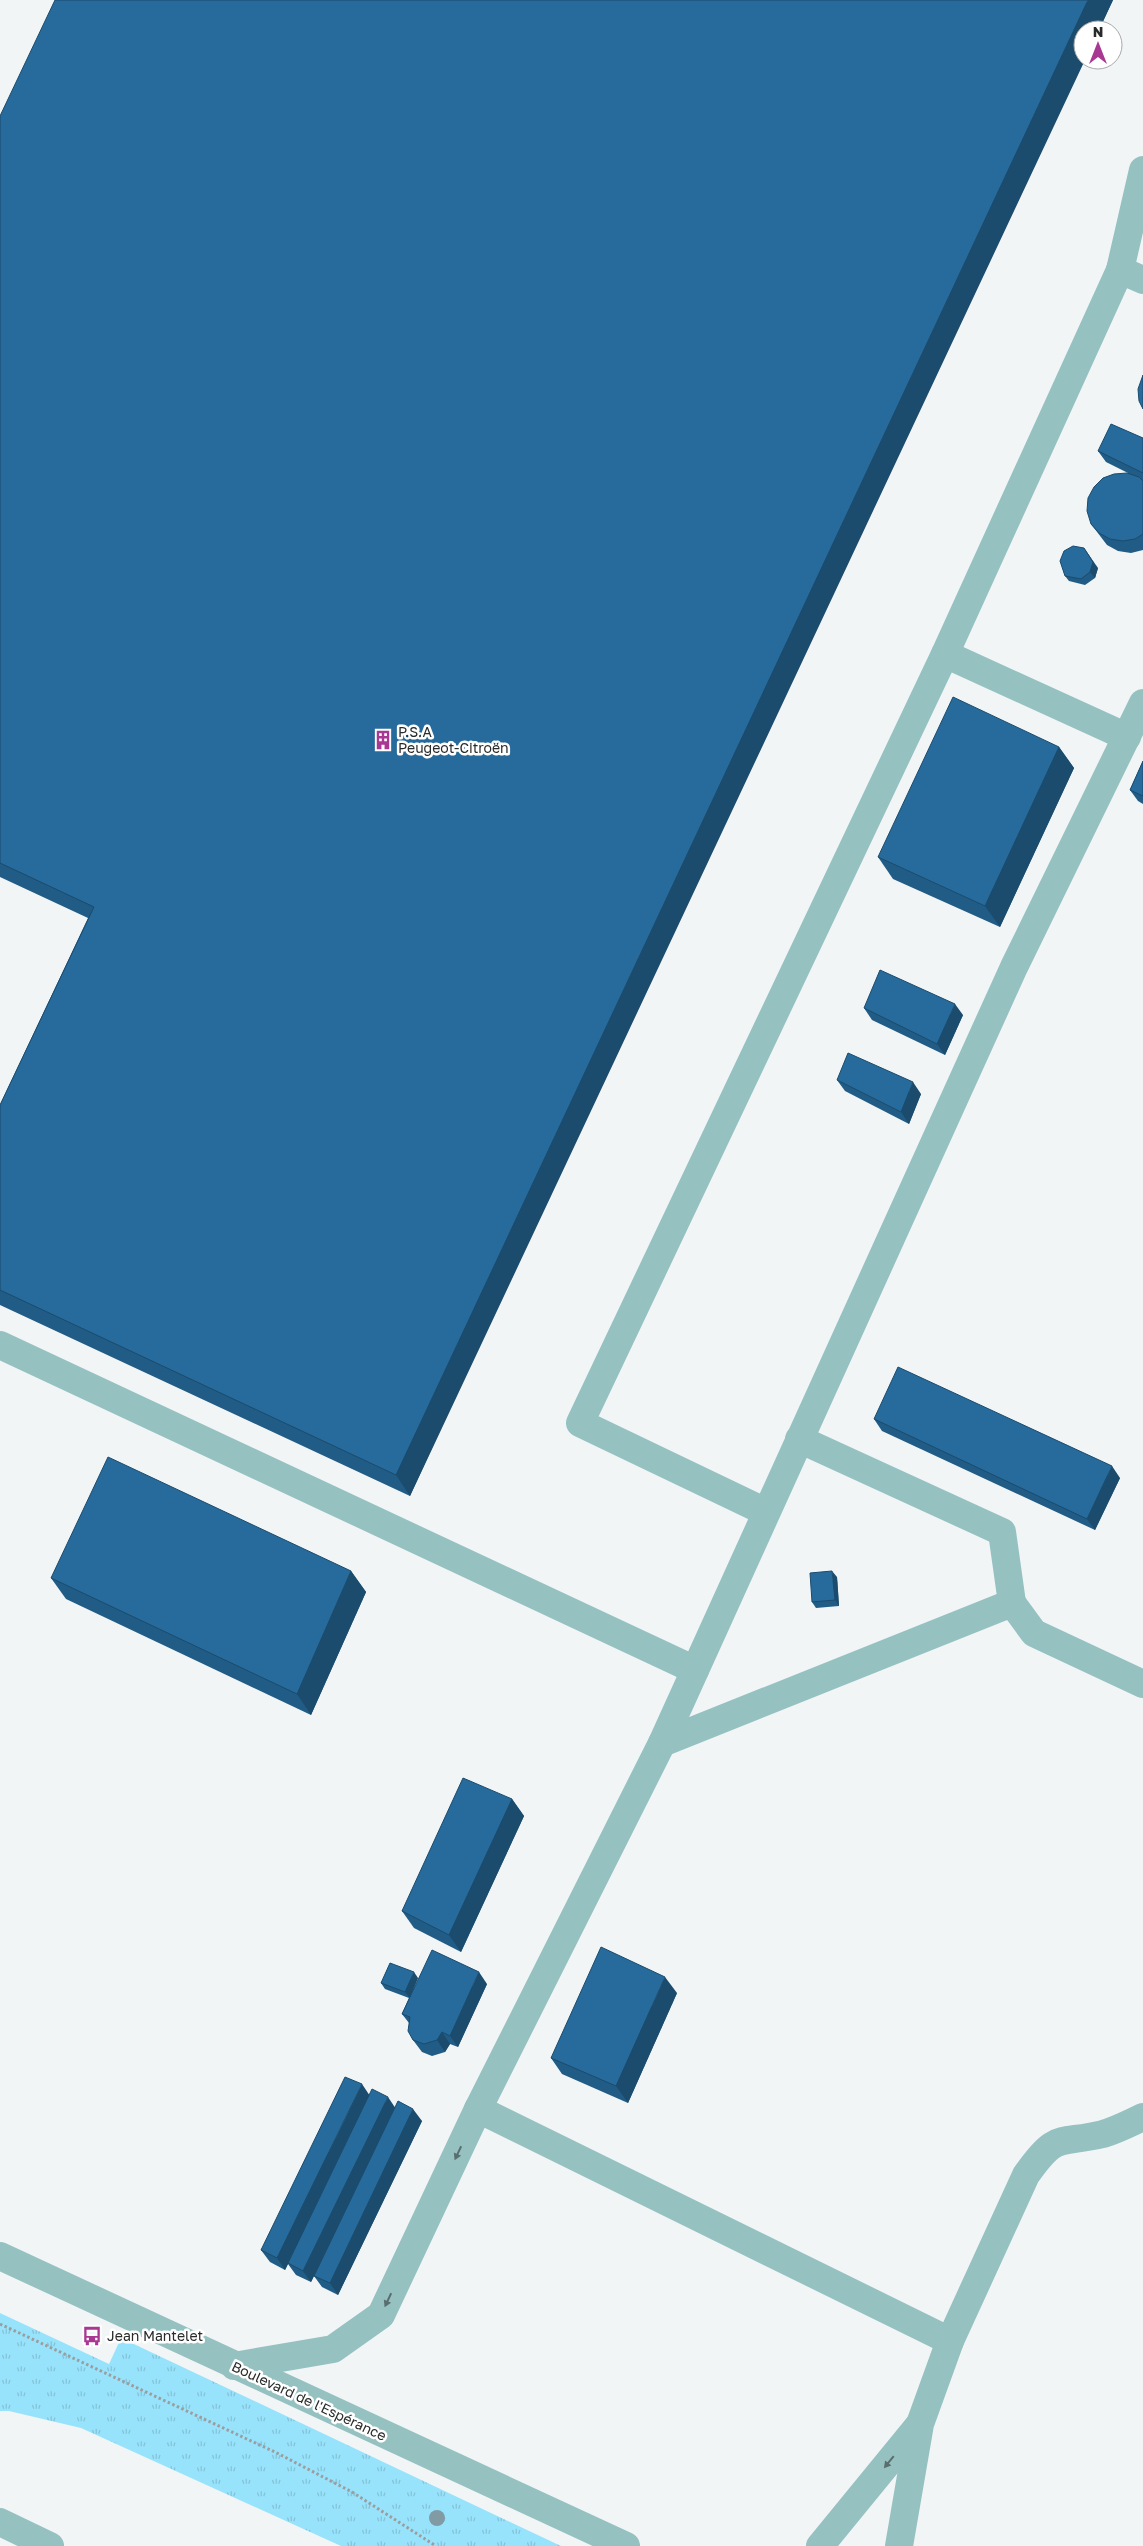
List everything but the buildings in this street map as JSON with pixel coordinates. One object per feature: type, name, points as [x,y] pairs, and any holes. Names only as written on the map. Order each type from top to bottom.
[{"type":"street","points":[[766,1512],[580,1423],[945,654],[1132,275],[1143,170]]},
{"type":"street","points":[[945,654],[1127,737]]},
{"type":"street","points":[[234,2366],[333,2349],[381,2314],[478,2109],[662,1742],[1014,967],[1143,703]]},
{"type":"street","points":[[0,1345],[694,1670]]},
{"type":"street","points":[[799,1439],[1002,1532],[1012,1603],[1034,1633],[1143,1684]]},
{"type":"street","points":[[662,1742],[1012,1603]]},
{"type":"street","points":[[478,2109],[950,2341]]},
{"type":"street","points":[[899,2546],[920,2424],[950,2341],[1026,2175],[1043,2152],[1058,2140],[1104,2133],[1143,2117]]},
{"type":"street","name":"Boulevard de l'Espérance","points":[[0,2256],[622,2545]]},
{"type":"street","points":[[820,2546],[920,2424]]},
{"type":"street","points":[[0,2522],[50,2546]]},
{"type":"path","points":[[0,2324],[277,2453],[352,2492],[436,2546]]},
{"type":"green space","points":[[0,2313],[109,2364],[121,2338],[561,2546],[341,2546],[81,2428],[9,2411],[0,2411]]},
{"type":"place","name":"P.S.A Peugeot-Citroën","points":[[383,740]]},
{"type":"place","name":"Jean Mantelet","points":[[92,2336]]}]
